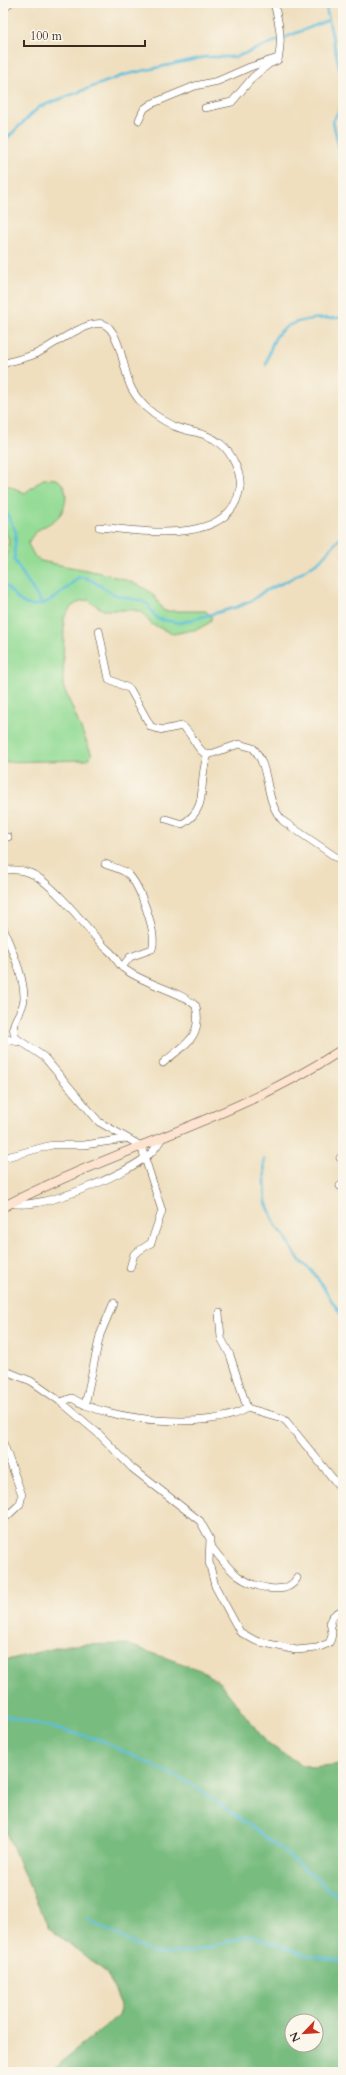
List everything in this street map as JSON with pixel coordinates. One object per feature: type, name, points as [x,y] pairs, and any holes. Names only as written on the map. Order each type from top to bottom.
[{"type":"main road","points":[[7,1205],[92,1166],[162,1138],[278,1086],[343,1049]]},
{"type":"street","points":[[3,10],[10,3]]},
{"type":"street","points":[[205,108],[232,102],[253,77],[269,64],[278,60],[281,47],[280,27],[274,3]]},
{"type":"street","points":[[139,120],[144,109],[151,104],[195,86],[218,82],[250,67],[278,58]]},
{"type":"street","points":[[3,364],[36,354],[88,326],[102,323],[106,325],[117,339],[130,386],[141,403],[174,426],[200,432],[223,445],[238,474],[240,484],[239,494],[232,507],[221,519],[212,525],[182,531],[158,532],[99,527]]},
{"type":"street","points":[[99,631],[109,679],[130,689],[151,727],[163,730],[182,726],[189,732],[204,753],[208,755]]},
{"type":"street","points":[[208,755],[239,744],[253,748],[263,764],[272,804],[277,815],[283,821],[343,862]]},
{"type":"street","points":[[166,819],[182,824],[196,814],[200,807],[202,772],[208,755]]},
{"type":"street","points":[[105,864],[129,875],[137,888],[154,934],[154,944],[152,950],[130,957],[122,967]]},
{"type":"street","points":[[3,871],[23,871],[38,878],[50,888],[86,926],[114,956],[122,967],[136,977],[192,1002],[196,1006],[196,1020],[192,1040],[163,1063]]},
{"type":"street","points":[[3,928],[16,960],[24,997],[22,1006],[13,1025],[14,1035],[22,1044]]},
{"type":"street","points":[[3,1038],[22,1044],[44,1057],[99,1122],[126,1139],[141,1146],[161,1204],[162,1215],[153,1239],[149,1245],[134,1254],[130,1268]]},
{"type":"street","points":[[7,1205],[24,1205],[72,1193],[120,1172],[145,1158],[152,1152],[162,1138]]},
{"type":"street","points":[[3,1158],[52,1145],[84,1145],[126,1139]]},
{"type":"street","points":[[85,1405],[100,1335],[113,1304]]},
{"type":"street","points":[[219,1313],[221,1338],[230,1355],[244,1392],[247,1408]]},
{"type":"street","points":[[3,1370],[31,1381],[61,1402],[100,1435],[132,1468],[197,1518],[210,1539],[211,1546],[209,1562],[215,1586],[240,1632],[256,1641],[296,1650],[325,1646],[332,1637],[330,1618],[333,1614],[343,1610]]},
{"type":"street","points":[[61,1402],[72,1398],[103,1412],[195,1422],[239,1414],[247,1408]]},
{"type":"street","points":[[247,1408],[282,1418],[286,1421],[343,1491]]},
{"type":"street","points":[[3,1442],[22,1495],[20,1504],[3,1520]]},
{"type":"street","points":[[211,1546],[238,1575],[251,1584],[284,1588],[294,1584],[297,1578]]},
{"type":"green space","points":[[43,479],[54,479],[60,482],[66,496],[64,508],[58,517],[37,531],[31,538],[28,544],[35,557],[41,561],[97,572],[139,585],[151,593],[164,611],[206,611],[212,618],[209,623],[198,629],[173,634],[151,624],[142,612],[133,610],[103,610],[88,600],[80,601],[71,607],[64,618],[63,686],[92,755],[86,760],[3,762],[3,563],[6,559],[9,539],[3,530],[3,483],[25,493]]},
{"type":"green space","points":[[127,1644],[200,1670],[220,1683],[267,1743],[300,1764],[311,1767],[343,1764],[343,2072],[53,2072],[66,2057],[118,2016],[121,2005],[107,1973],[49,1928],[21,1868],[3,1822],[3,1661],[67,1645]]},
{"type":"waterway","points":[[325,3],[343,85]]},
{"type":"waterway","points":[[3,142],[39,107],[124,75],[205,57],[236,57],[329,20]]},
{"type":"waterway","points":[[343,98],[342,105],[333,121],[343,167]]},
{"type":"waterway","points":[[266,365],[276,336],[291,324],[307,320],[338,318],[343,315]]},
{"type":"waterway","points":[[3,506],[16,532],[14,560],[42,604]]},
{"type":"waterway","points":[[3,584],[8,587],[19,600],[27,604],[35,605],[43,604],[51,600],[79,577],[89,579],[116,595],[137,600],[149,605],[151,611],[158,619],[180,623],[237,607],[251,601],[263,592],[291,579],[319,561],[343,535]]},
{"type":"waterway","points":[[264,1159],[266,1202],[276,1226],[286,1237],[301,1262],[314,1273],[343,1318]]},
{"type":"waterway","points":[[3,1715],[101,1740],[193,1785],[276,1845],[343,1901]]},
{"type":"waterway","points":[[87,1919],[153,1954],[193,1952],[250,1935],[304,1954],[343,1962]]}]
